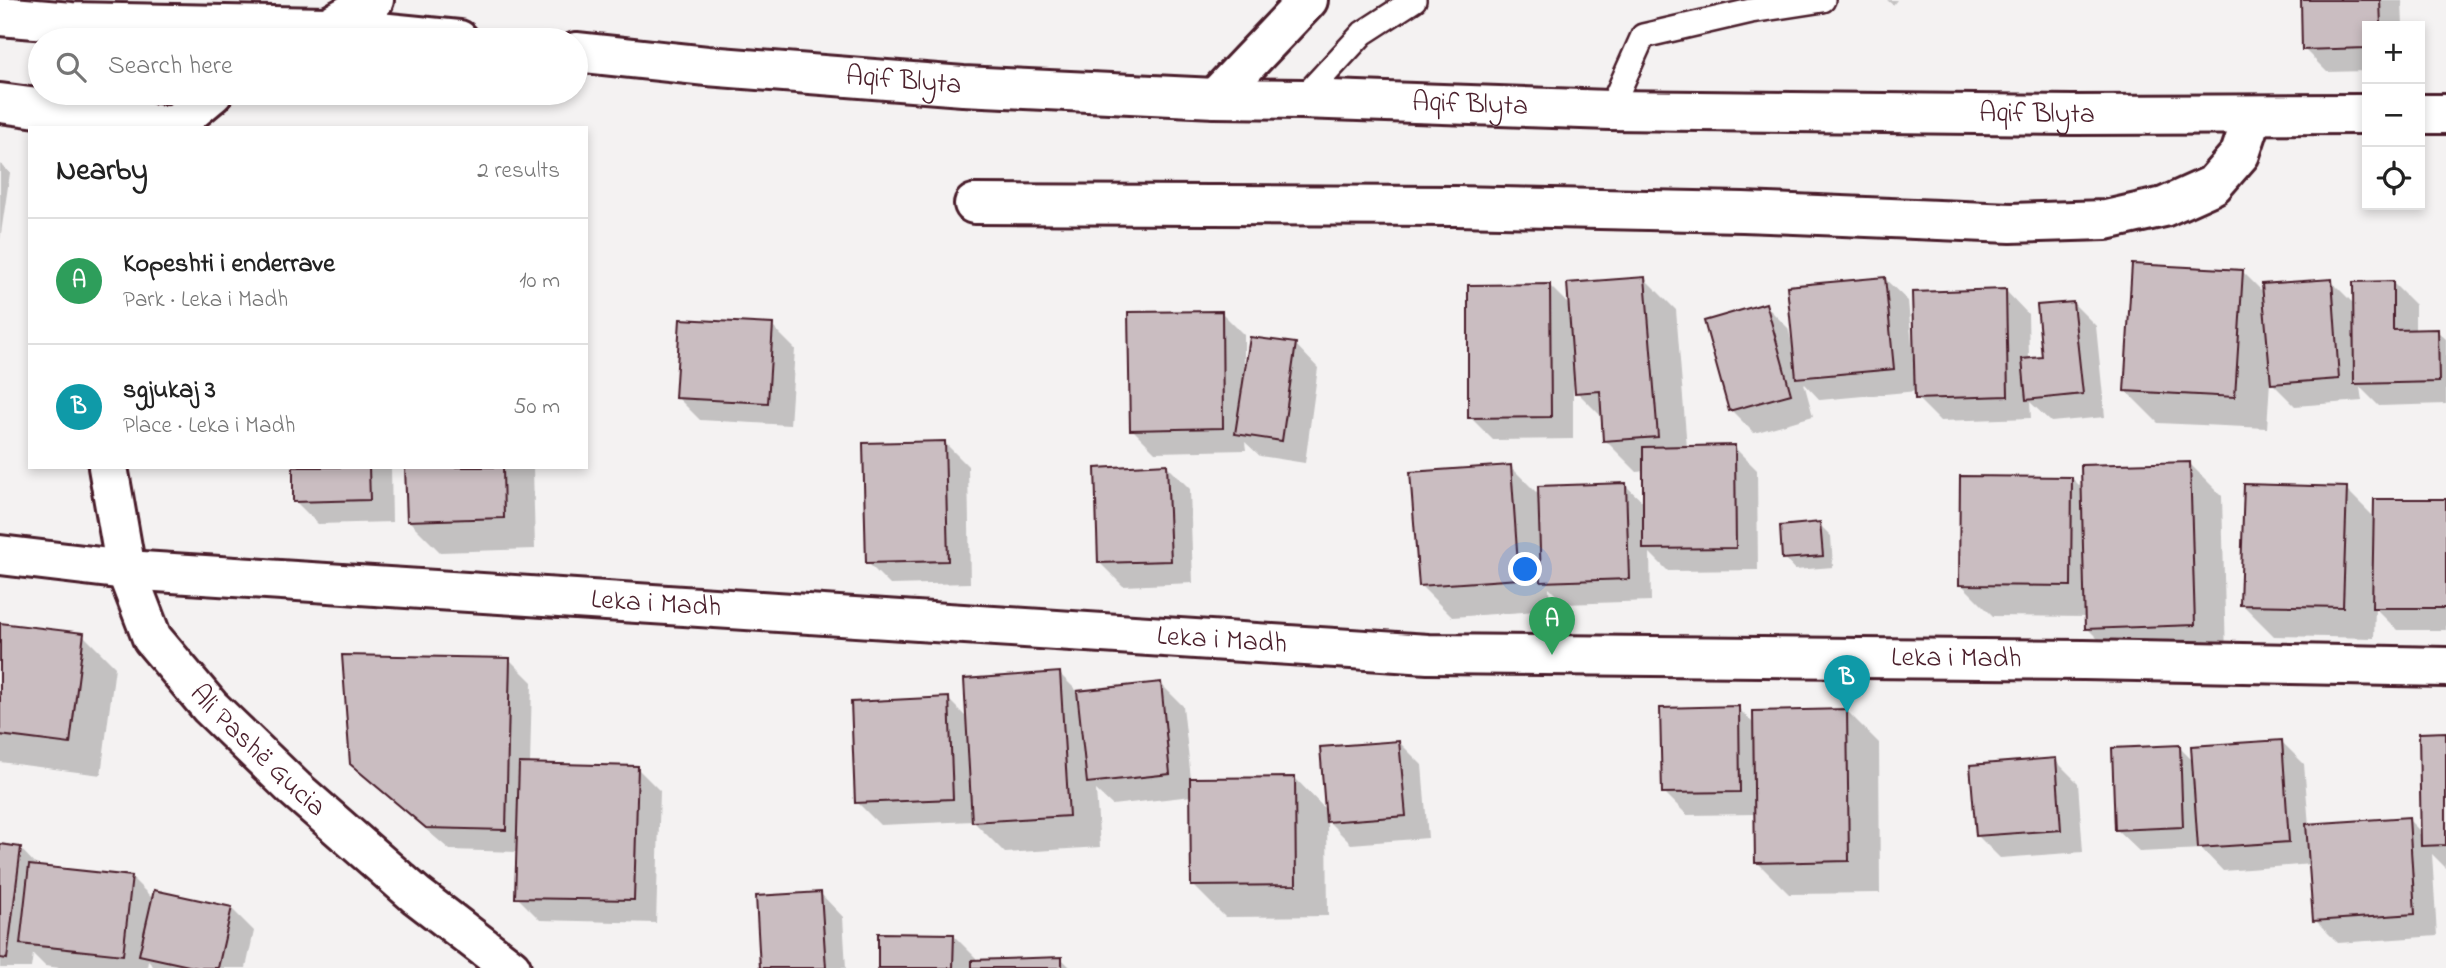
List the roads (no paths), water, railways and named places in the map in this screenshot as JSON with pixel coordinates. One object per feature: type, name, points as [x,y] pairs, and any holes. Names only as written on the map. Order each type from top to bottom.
[{"type":"street","points":[[325,28],[374,0]]},
{"type":"street","points":[[1215,98],[1308,0]]},
{"type":"street","points":[[0,16],[193,28]]},
{"type":"street","name":"Aqif Blyta","points":[[588,53],[963,86],[1215,98],[1610,110],[2362,114]]},
{"type":"street","points":[[0,103],[164,126]]},
{"type":"street","points":[[172,126],[198,105]]},
{"type":"street","points":[[2425,114],[2446,114]]},
{"type":"street","points":[[974,204],[1456,206],[1743,212],[2011,223],[2106,220],[2164,207],[2213,185],[2240,154],[2253,115]]},
{"type":"street","name":"Ali Pashë Gucia","points":[[108,469],[125,570],[152,638],[211,707],[295,789],[416,895],[511,968]]},
{"type":"street","name":"Leka i Madh","points":[[0,555],[125,570],[1429,654],[2098,660],[2446,667]]},
{"type":"lane","points":[[1302,99],[1363,33],[1413,0]]},
{"type":"lane","points":[[1610,110],[1643,36],[1751,11],[1823,0]]},
{"type":"place","name":"Kopeshti i enderrave","points":[[1552,655]]},
{"type":"place","name":"sgjukaj 3","points":[[1847,713]]}]
